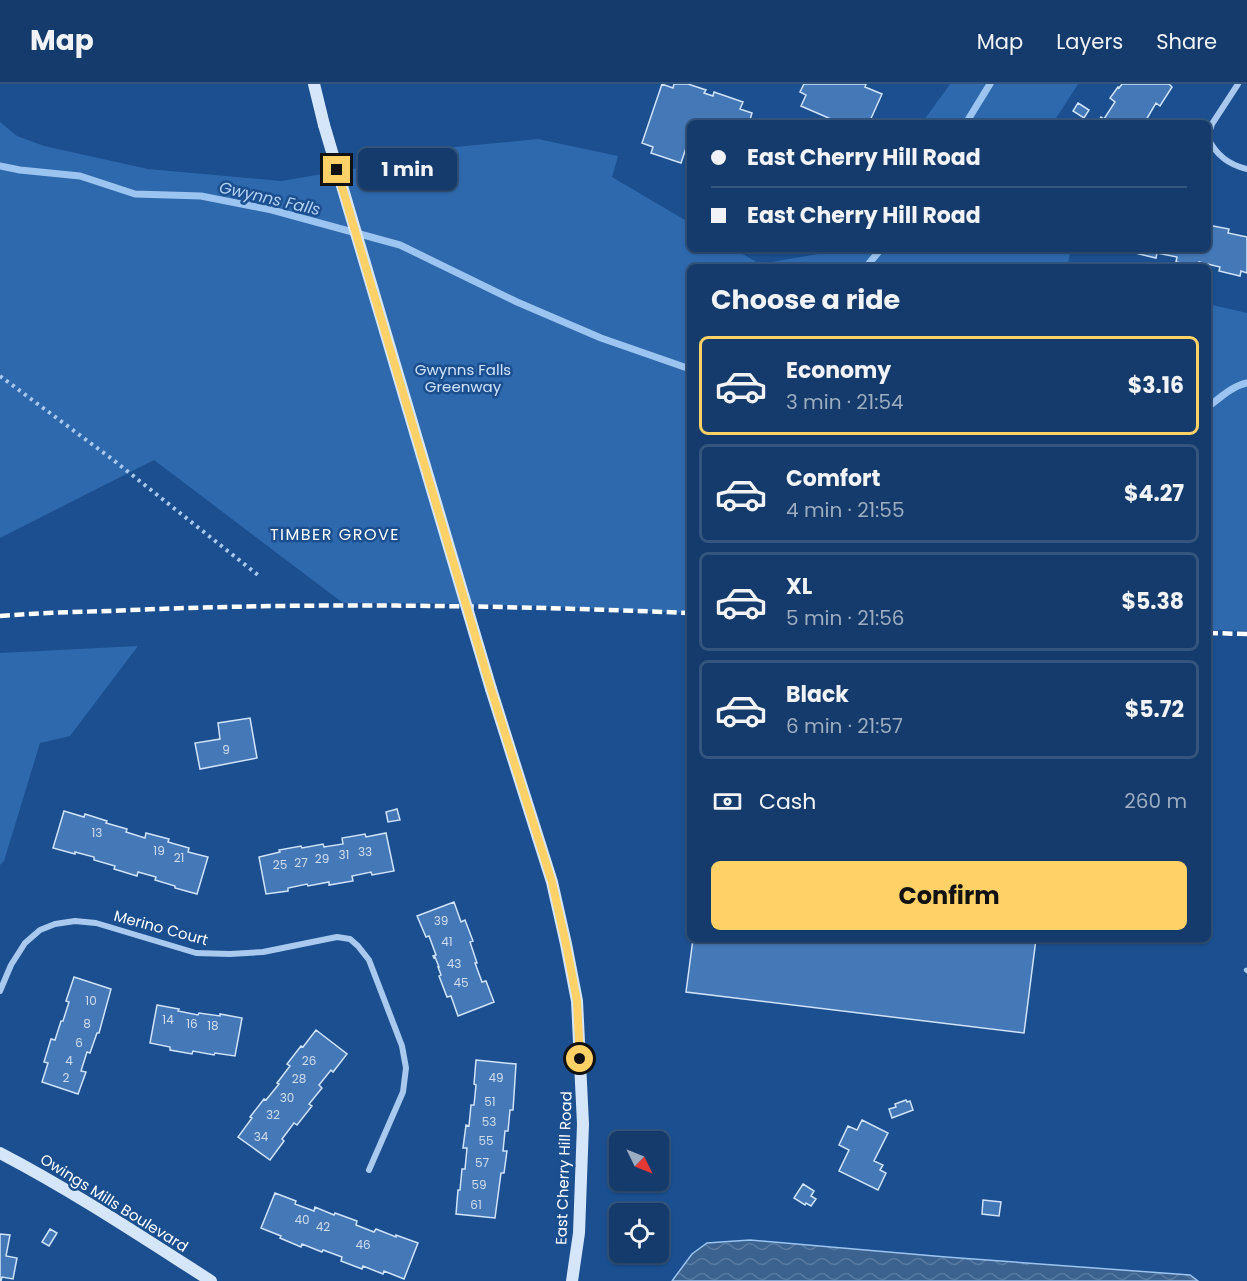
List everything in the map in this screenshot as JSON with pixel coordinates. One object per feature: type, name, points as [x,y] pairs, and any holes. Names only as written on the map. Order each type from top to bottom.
[{"type":"main road","name":"East Cherry Hill Road","points":[[314,84],[324,125],[491,689],[552,882],[566,944],[577,1001],[583,1124],[579,1233],[572,1281]]},
{"type":"main road","name":"Owings Mills Boulevard","points":[[0,1153],[96,1208],[211,1281]]},
{"type":"street","points":[[1211,127],[1238,84]]},
{"type":"street","points":[[1211,145],[1223,159],[1247,169]]},
{"type":"street","name":"Merino Court","points":[[0,991],[11,964],[25,943],[40,930],[55,924],[75,921],[96,923],[196,953],[262,952],[337,937],[350,939],[369,960],[402,1046],[406,1068],[403,1092],[369,1170]]},
{"type":"path","points":[[0,376],[112,459],[258,575]]},
{"type":"green space","points":[[950,84],[1078,84],[1055,120],[924,120]]},
{"type":"green space","name":"Gwynns Falls Greenway","points":[[0,122],[17,136],[44,146],[148,169],[281,181],[412,159],[424,150],[538,139],[618,156],[612,177],[687,221],[687,252],[739,252],[760,264],[687,264],[687,613],[534,606],[343,603],[154,460],[0,538]]},
{"type":"green space","name":"Gwynns Falls Greenway","points":[[820,252],[1070,252],[1068,264],[760,264]]},
{"type":"green space","points":[[1211,305],[1247,313],[1247,631],[1211,630]]},
{"type":"green space","points":[[138,646],[70,736],[40,743],[4,861],[0,865],[0,653]]},
{"type":"water","points":[[750,1240],[1190,1275],[1198,1281],[672,1281],[692,1254],[707,1243]]},
{"type":"building","points":[[662,84],[673,88],[674,84],[688,84],[706,90],[704,93],[713,96],[714,92],[743,102],[740,109],[752,113],[750,120],[687,120],[687,145],[681,163],[651,153],[653,147],[642,143]]},
{"type":"building","points":[[804,84],[866,84],[865,87],[882,94],[870,120],[833,120],[801,106],[806,95],[800,92]]},
{"type":"building","points":[[1122,84],[1169,84],[1172,87],[1160,106],[1156,103],[1146,120],[1099,120],[1101,117],[1104,119],[1115,102],[1110,98]]},
{"type":"building","points":[[1078,103],[1089,110],[1084,118],[1073,111]]},
{"type":"building","points":[[1211,226],[1229,229],[1228,233],[1247,237],[1247,273],[1241,271],[1240,276],[1219,271],[1220,267],[1211,264],[1199,262],[1198,264],[1187,264],[1176,262],[1177,257],[1157,253],[1156,258],[1135,253],[1211,252]]},
{"type":"building","points":[[250,718],[257,758],[200,769],[195,743],[220,739],[218,723]]},
{"type":"building","points":[[397,809],[400,820],[388,822],[386,812]]},
{"type":"building","points":[[64,811],[84,817],[85,814],[107,821],[106,823],[127,829],[126,832],[145,838],[146,833],[169,839],[168,842],[189,848],[188,852],[208,857],[197,894],[155,880],[156,877],[138,872],[137,876],[114,869],[115,866],[94,860],[94,857],[53,848]]},
{"type":"building","points":[[386,833],[394,871],[372,875],[371,872],[352,876],[353,881],[329,885],[329,882],[308,886],[307,884],[288,888],[288,891],[266,894],[259,857],[301,846],[302,848],[323,844],[324,847],[343,844],[342,838]]},
{"type":"building","points":[[454,902],[461,922],[465,920],[473,941],[470,942],[482,982],[486,981],[494,1002],[458,1016],[451,996],[447,997],[439,976],[441,975],[439,967],[433,956],[436,955],[429,936],[426,937],[417,916]]},
{"type":"building","points":[[693,942],[1036,942],[1024,1033],[686,992]]},
{"type":"building","points":[[74,977],[111,989],[99,1033],[97,1033],[90,1053],[87,1052],[81,1071],[86,1072],[78,1094],[42,1082],[48,1063],[44,1062],[51,1039],[55,1040],[61,1021],[63,1021],[69,1002],[66,1001]]},
{"type":"building","points":[[157,1005],[198,1015],[199,1013],[220,1016],[220,1014],[242,1018],[235,1056],[193,1051],[192,1054],[150,1043]]},
{"type":"building","points":[[316,1030],[347,1054],[319,1085],[322,1088],[309,1104],[312,1106],[297,1125],[294,1123],[270,1160],[238,1137],[252,1118],[250,1117],[279,1084],[277,1083],[290,1066],[287,1064]]},
{"type":"building","points":[[476,1060],[516,1064],[513,1110],[510,1110],[508,1131],[505,1131],[503,1151],[507,1151],[504,1173],[501,1173],[495,1218],[456,1214],[462,1169],[465,1169],[467,1148],[463,1148],[466,1125],[469,1126],[471,1105],[474,1105]]},
{"type":"building","points":[[906,1100],[910,1101],[913,1110],[892,1118],[889,1109]]},
{"type":"building","points":[[862,1120],[888,1133],[874,1161],[883,1165],[880,1170],[886,1173],[878,1190],[839,1171],[849,1150],[839,1145],[848,1126],[857,1130]]},
{"type":"building","points":[[803,1184],[814,1191],[811,1196],[816,1199],[811,1206],[794,1198]]},
{"type":"building","points":[[275,1193],[314,1211],[315,1207],[357,1221],[356,1225],[374,1232],[376,1229],[418,1243],[404,1279],[363,1266],[362,1269],[341,1261],[342,1257],[302,1244],[301,1247],[261,1228]]},
{"type":"building","points":[[983,1200],[1001,1202],[999,1216],[982,1214]]},
{"type":"building","points":[[50,1229],[57,1233],[49,1246],[42,1242]]},
{"type":"building","points":[[0,1234],[10,1235],[6,1256],[17,1258],[13,1279],[2,1277],[1,1281],[0,1281]]},
{"type":"waterway","points":[[968,120],[990,84]]},
{"type":"waterway","name":"Gwynns Falls","points":[[0,166],[80,176],[135,194],[201,196],[272,210],[400,245],[517,302],[601,338],[687,368]]},
{"type":"waterway","points":[[868,264],[878,252]]},
{"type":"waterway","name":"Gwynns Falls","points":[[1211,405],[1231,390],[1247,383]]},
{"type":"railway","points":[[0,616],[254,606],[472,606],[687,613]]},
{"type":"railway","points":[[1211,633],[1247,634]]},
{"type":"district","name":"TIMBER GROVE","points":[[335,534]]},
{"type":"route","points":[[337,170],[491,689],[552,882],[577,1001],[580,1059]]}]
